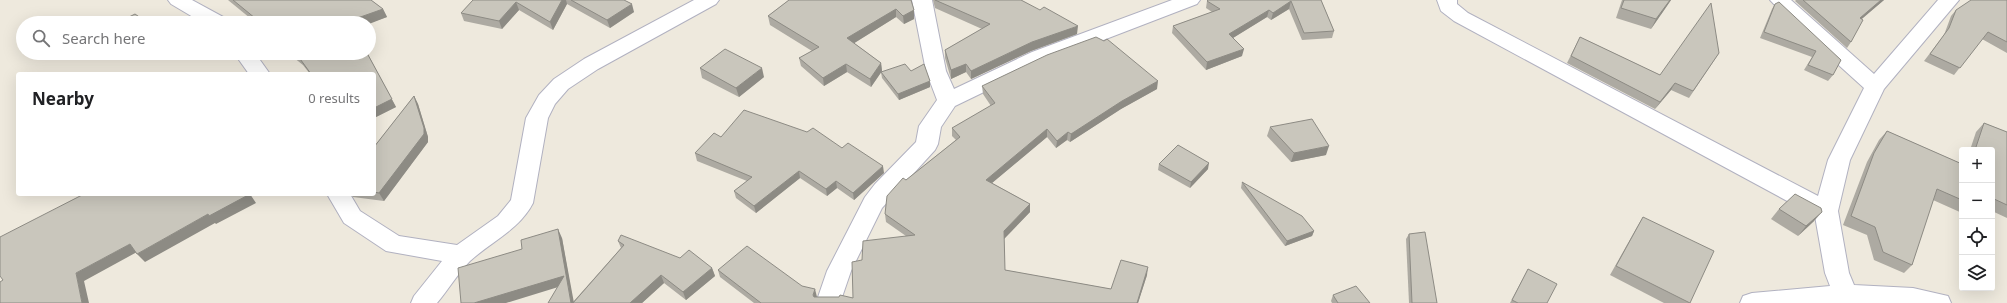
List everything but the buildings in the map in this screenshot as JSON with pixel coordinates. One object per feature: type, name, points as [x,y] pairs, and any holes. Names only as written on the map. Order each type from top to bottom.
[{"type":"street","points":[[178,0],[206,16]]},
{"type":"street","points":[[424,303],[461,255],[506,222],[522,203],[537,118],[546,100],[561,84],[591,64],[710,0]]},
{"type":"street","points":[[922,0],[936,71],[948,101]]},
{"type":"street","points":[[828,303],[839,271],[872,203],[883,190],[916,158],[927,144],[930,126],[948,101],[1039,57],[1190,0]]},
{"type":"street","points":[[1447,0],[1448,7],[1461,17],[1826,210]]},
{"type":"street","points":[[1780,0],[1874,86]]},
{"type":"street","points":[[1847,299],[1837,273],[1826,210],[1838,160],[1874,86],[1949,0]]},
{"type":"street","points":[[249,60],[258,72]]},
{"type":"street","points":[[339,196],[352,217],[394,244],[461,255]]},
{"type":"street","points":[[1752,303],[1913,298],[1939,303]]}]
